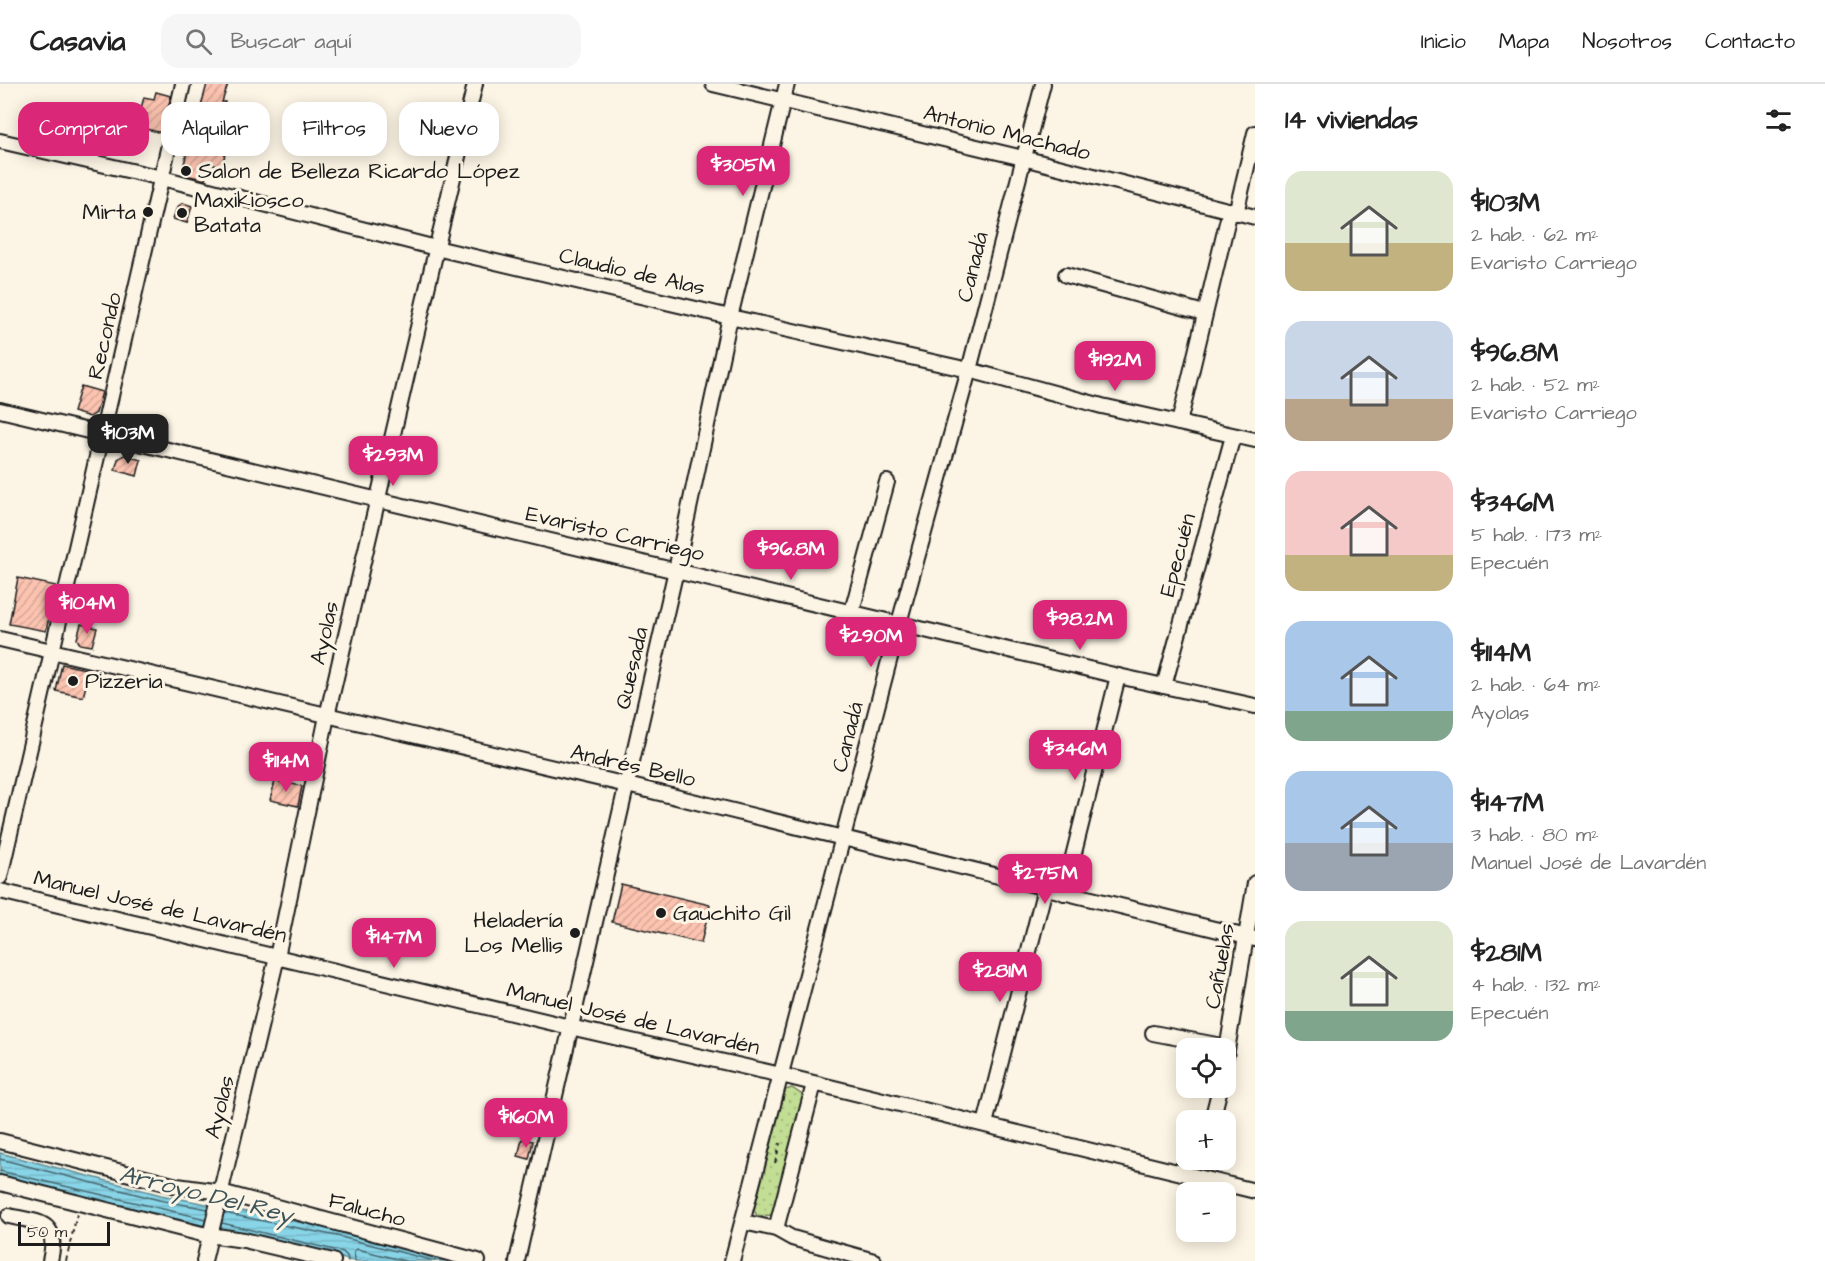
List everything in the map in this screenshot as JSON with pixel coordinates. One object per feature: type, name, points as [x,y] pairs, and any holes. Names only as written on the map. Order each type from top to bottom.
[{"type":"street","name":"Recondo","points":[[0,877],[183,84]]},
{"type":"street","name":"Ayolas","points":[[204,1261],[278,957],[327,716],[475,84]]},
{"type":"street","name":"Antonio Machado","points":[[713,84],[1023,158],[1255,217]]},
{"type":"street","name":"Quesada","points":[[517,1261],[676,570],[730,316],[787,84]]},
{"type":"street","name":"Canadá","points":[[732,1261],[1043,84]]},
{"type":"street","points":[[1179,423],[1204,313],[1255,133]]},
{"type":"street","name":"Claudio de Alas","points":[[0,141],[162,178],[436,248],[969,369],[1102,406],[1255,440]]},
{"type":"street","points":[[1066,275],[1204,313]]},
{"type":"street","name":"Evaristo Carriego","points":[[0,410],[1118,676],[1255,706]]},
{"type":"street","name":"Epecuén","points":[[1164,686],[1233,436]]},
{"type":"street","points":[[852,611],[887,482]]},
{"type":"street","name":"Andrés Bello","points":[[0,639],[627,785],[1250,938]]},
{"type":"street","points":[[1064,893],[1118,676]]},
{"type":"street","name":"Cañuelas","points":[[1229,1038],[1250,938],[1255,883]]},
{"type":"street","points":[[985,1124],[1045,888]]},
{"type":"street","name":"Manuel José de Lavardén","points":[[0,891],[781,1075],[1255,1191]]},
{"type":"street","points":[[1153,1033],[1176,1039]]},
{"type":"street","points":[[776,1229],[814,1084]]},
{"type":"street","name":"Falucho","points":[[0,1141],[478,1261]]},
{"type":"street","points":[[1191,1174],[1192,1170]]},
{"type":"street","points":[[0,1183],[333,1261]]},
{"type":"street","points":[[9,1216],[42,1224],[48,1229],[53,1236],[54,1244],[50,1261]]},
{"type":"street","points":[[742,1222],[776,1229],[792,1238],[874,1261]]},
{"type":"path","points":[[764,1139],[798,1147]]},
{"type":"path","points":[[775,1163],[780,1143]]},
{"type":"path","points":[[759,1159],[792,1167]]},
{"type":"path","points":[[66,1261],[80,1203]]},
{"type":"green space","points":[[792,1088],[804,1096],[805,1104],[772,1215],[757,1216],[754,1210],[785,1090]]},
{"type":"water","points":[[0,1153],[161,1195],[338,1230],[459,1261],[353,1261],[0,1177]]},
{"type":"building","points":[[207,84],[228,84],[222,102],[202,102]]},
{"type":"building","points":[[156,92],[171,96],[170,102],[161,102],[161,133],[149,130],[149,102],[143,102],[144,97],[154,99]]},
{"type":"building","points":[[186,156],[225,156],[222,167],[209,164],[205,180],[186,175],[183,168]]},
{"type":"building","name":"Maxikiosco Batata","points":[[183,203],[192,206],[187,223],[173,219],[177,207]]},
{"type":"building","points":[[81,386],[102,392],[96,413],[90,417],[73,412]]},
{"type":"building","points":[[124,455],[141,460],[137,476],[115,470],[118,459]]},
{"type":"building","points":[[18,578],[56,586],[46,631],[9,624]]},
{"type":"building","points":[[81,624],[97,628],[92,646],[80,644],[77,639]]},
{"type":"building","name":"Pizzeria","points":[[62,664],[90,670],[83,697],[56,691]]},
{"type":"building","points":[[275,781],[302,786],[298,806],[270,800]]},
{"type":"building","name":"Gauchito Gil","points":[[621,884],[710,905],[701,943],[612,922]]},
{"type":"building","points":[[522,1139],[533,1141],[529,1159],[518,1156]]},
{"type":"place","name":"Salon de Belleza Ricardo López","points":[[186,171]]},
{"type":"place","name":"Mirta","points":[[148,212]]},
{"type":"place","name":"Maxikiosco Batata","points":[[182,213]]},
{"type":"place","name":"Pizzeria","points":[[73,681]]},
{"type":"place","name":"Gauchito Gil","points":[[661,913]]},
{"type":"place","name":"Heladería Los Mellis","points":[[575,933]]},
{"type":"water label","name":"Arroyo Del Rey","points":[[206,1195]]}]
